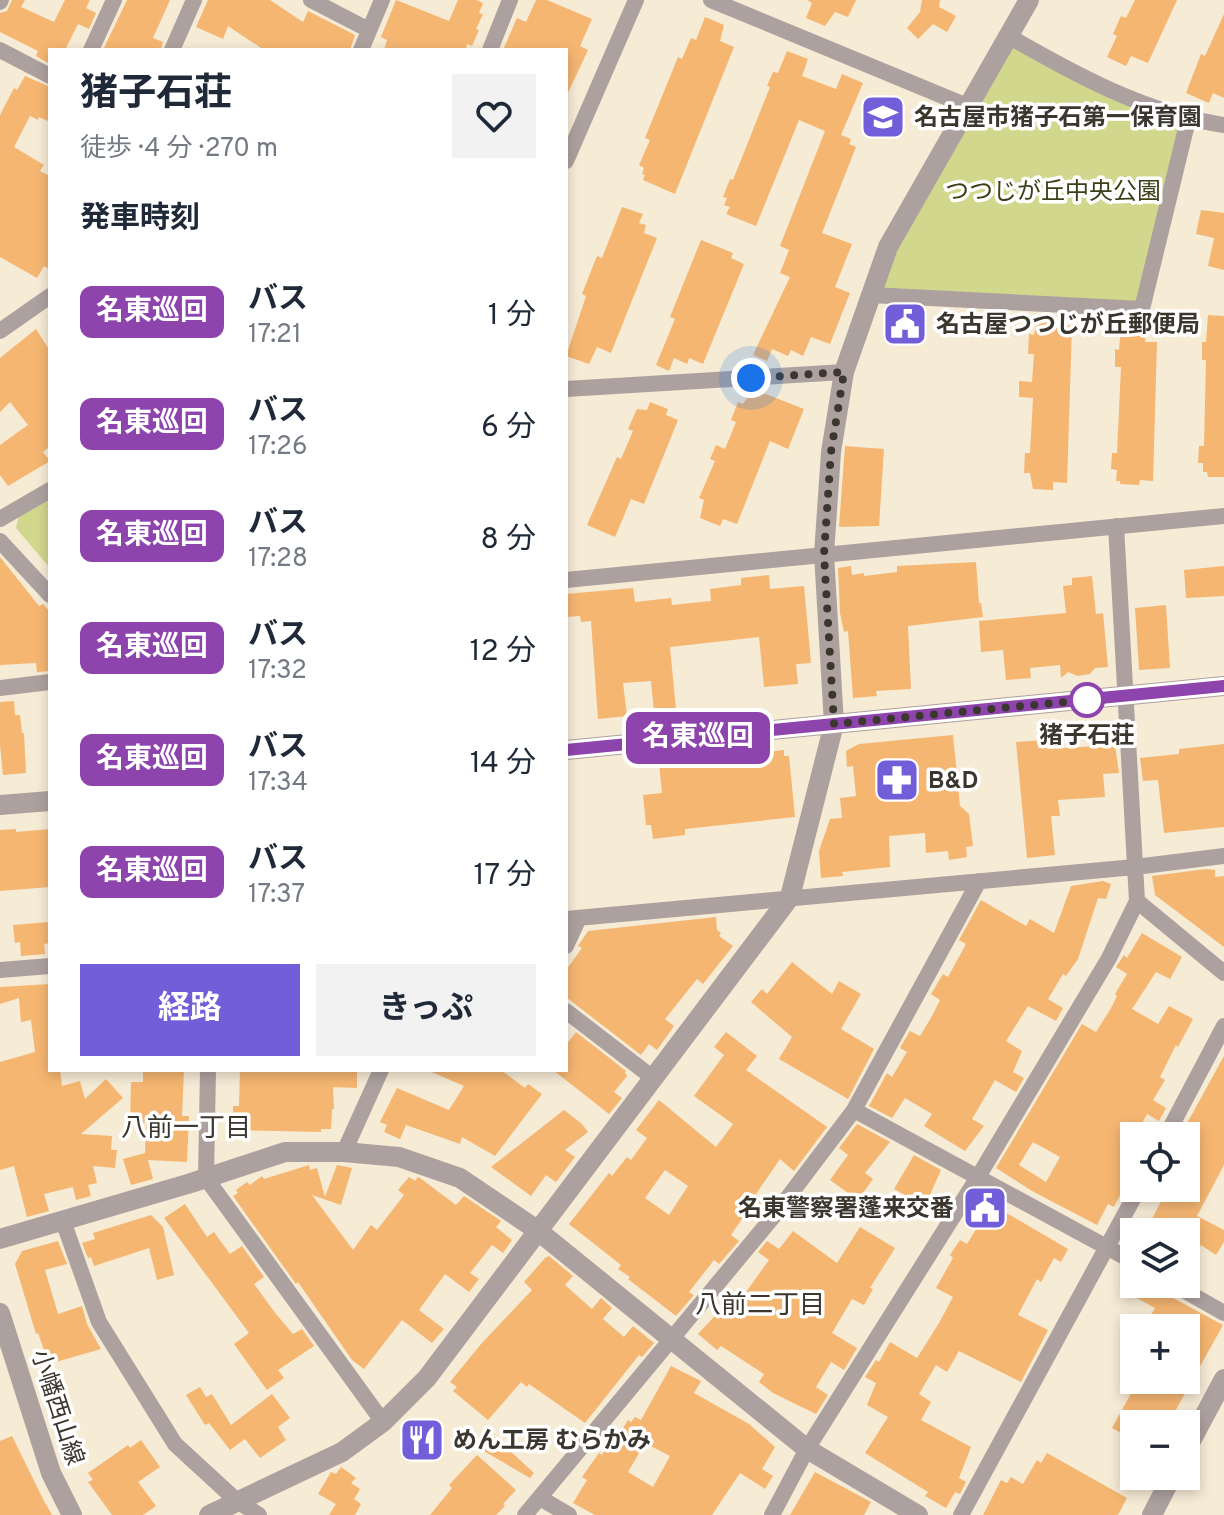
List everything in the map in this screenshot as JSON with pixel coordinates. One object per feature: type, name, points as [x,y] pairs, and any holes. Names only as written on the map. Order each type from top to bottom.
[{"type":"street","points":[[92,48],[114,0]]},
{"type":"street","points":[[173,48],[194,0]]},
{"type":"street","points":[[311,0],[369,30]]},
{"type":"street","points":[[362,48],[382,0]]},
{"type":"street","points":[[491,48],[510,0]]},
{"type":"street","points":[[568,156],[636,0]]},
{"type":"street","points":[[711,0],[967,106]]},
{"type":"street","points":[[209,1515],[342,1452],[383,1422],[427,1378],[790,897],[834,724],[824,554],[831,452],[844,372],[888,247],[1029,0]]},
{"type":"street","points":[[1008,36],[1082,78],[1188,120],[1224,125]]},
{"type":"street","points":[[0,50],[48,75]]},
{"type":"street","points":[[871,295],[1142,309],[1188,120]]},
{"type":"street","points":[[0,331],[48,297]]},
{"type":"street","points":[[568,389],[844,372]]},
{"type":"street","points":[[0,519],[48,491]]},
{"type":"street","points":[[568,580],[1224,516]]},
{"type":"street","points":[[772,1515],[807,1449],[978,1177],[1109,958],[1137,901],[1116,526]]},
{"type":"street","points":[[0,541],[48,593]]},
{"type":"street","points":[[0,688],[48,682]]},
{"type":"street","points":[[568,750],[1224,686]]},
{"type":"street","points":[[0,805],[48,801]]},
{"type":"street","points":[[568,938],[573,918],[1135,867],[1224,856]]},
{"type":"street","points":[[525,1515],[773,1217],[854,1110],[979,881]]},
{"type":"street","points":[[1137,901],[1224,973]]},
{"type":"street","points":[[0,970],[48,966]]},
{"type":"street","points":[[568,1013],[653,1078]]},
{"type":"street","points":[[1173,1122],[1224,1026]]},
{"type":"street","points":[[208,1072],[206,1178],[383,1422]]},
{"type":"street","points":[[344,1152],[380,1072]]},
{"type":"street","points":[[854,1110],[1120,1254]]},
{"type":"street","points":[[0,1239],[285,1152],[344,1152],[399,1157],[460,1178],[537,1230],[807,1449],[918,1515]]},
{"type":"street","points":[[961,1515],[1132,1202]]},
{"type":"street","points":[[63,1221],[99,1322],[175,1444],[237,1501],[259,1515]]},
{"type":"street","points":[[1198,1298],[1224,1313]]},
{"type":"street","name":"小幡西山線","points":[[0,1313],[51,1473],[72,1515]]},
{"type":"street","points":[[1200,1424],[1224,1379]]},
{"type":"street","points":[[1152,1515],[1165,1490]]},
{"type":"street","points":[[540,1498],[569,1515]]},
{"type":"green space","name":"つつじが丘中央公園","points":[[1008,36],[1188,120],[1142,309],[871,295]]},
{"type":"green space","points":[[48,498],[48,566],[16,528],[19,514]]},
{"type":"building","points":[[12,0],[25,0],[21,7],[54,22],[65,0],[90,0],[86,8],[96,13],[89,29],[78,24],[66,48],[48,48],[48,63],[36,56],[38,51],[0,32],[0,13],[7,11]]},
{"type":"building","points":[[127,0],[170,0],[153,38],[163,42],[162,48],[104,48]]},
{"type":"building","points":[[208,0],[270,0],[303,22],[308,11],[355,35],[351,48],[261,48],[228,26],[223,39],[196,27]]},
{"type":"building","points":[[396,0],[449,21],[458,0],[483,3],[479,13],[483,14],[476,29],[479,30],[472,46],[467,44],[466,48],[385,48],[387,40],[381,37]]},
{"type":"building","points":[[536,0],[547,0],[592,19],[580,46],[588,50],[568,93],[568,48],[504,48],[517,18],[526,22]]},
{"type":"building","points":[[807,0],[856,0],[848,17],[835,12],[825,26],[806,18],[812,3]]},
{"type":"building","points":[[922,0],[940,0],[939,7],[956,16],[947,32],[933,24],[918,39],[907,28],[920,12]]},
{"type":"building","points":[[1135,0],[1177,0],[1148,63],[1131,56],[1126,66],[1107,57],[1117,36],[1113,34],[1121,16],[1126,18]]},
{"type":"building","points":[[1224,14],[1224,98],[1213,93],[1209,103],[1186,93],[1201,54],[1205,56]]},
{"type":"building","points":[[705,17],[724,25],[720,41],[734,47],[675,194],[643,180],[644,168],[639,165],[650,140],[645,138],[678,57],[682,59],[691,38],[696,40]]},
{"type":"building","points":[[787,51],[808,59],[802,76],[836,89],[842,74],[863,83],[841,135],[851,139],[849,144],[856,147],[822,233],[852,244],[835,287],[850,293],[830,344],[811,337],[803,356],[791,350],[788,356],[772,349],[767,361],[753,355],[790,277],[780,273],[789,250],[780,246],[825,131],[799,120],[756,226],[726,214],[730,207],[724,205],[727,198],[723,197],[730,179],[733,180],[773,72],[778,73]]},
{"type":"building","points":[[25,76],[48,86],[48,121],[30,116],[14,147],[44,165],[40,171],[48,175],[48,269],[44,266],[37,278],[0,257],[0,115],[14,88],[17,90]]},
{"type":"building","points":[[622,207],[643,214],[639,223],[646,225],[644,233],[657,238],[611,353],[597,347],[589,364],[568,357],[568,350],[586,296],[582,294],[597,256],[602,258]]},
{"type":"building","points":[[1201,210],[1224,213],[1224,270],[1208,266],[1214,238],[1196,234]]},
{"type":"building","points":[[701,240],[733,253],[731,258],[744,264],[703,364],[689,358],[687,364],[674,358],[669,371],[656,365],[675,319],[670,317]]},
{"type":"building","points":[[885,309],[926,312],[924,338],[884,336]]},
{"type":"building","points":[[1208,315],[1224,316],[1224,477],[1208,477],[1207,472],[1203,472],[1203,463],[1198,463],[1199,446],[1204,446],[1206,360],[1202,360],[1202,342],[1206,342]]},
{"type":"building","points":[[1038,317],[1057,318],[1057,325],[1072,326],[1067,483],[1053,482],[1053,490],[1033,489],[1030,473],[1024,473],[1025,453],[1030,453],[1033,398],[1019,397],[1019,381],[1032,382],[1034,354],[1028,354],[1029,334],[1034,335]]},
{"type":"building","points":[[1121,326],[1146,327],[1145,342],[1157,342],[1153,481],[1140,480],[1139,485],[1120,484],[1116,481],[1117,470],[1111,469],[1112,453],[1117,453],[1121,367],[1115,367],[1115,349],[1119,350]]},
{"type":"building","points":[[36,329],[48,348],[48,448],[43,452],[48,462],[8,486],[0,475],[0,445],[28,425],[10,402],[0,412],[0,358]]},
{"type":"building","points":[[753,389],[804,409],[788,449],[770,441],[737,524],[723,519],[720,526],[700,518],[704,500],[699,498],[715,461],[710,459],[716,445],[725,449],[736,422],[731,420],[738,402],[743,404]]},
{"type":"building","points":[[650,402],[668,409],[666,415],[678,420],[644,504],[631,499],[615,537],[587,525],[617,457],[621,459],[633,431],[628,429],[637,409],[647,410]]},
{"type":"building","points":[[845,446],[884,449],[879,526],[839,527]]},
{"type":"building","points":[[0,557],[39,606],[43,604],[48,610],[48,671],[37,672],[36,663],[0,665]]},
{"type":"building","points":[[976,562],[983,617],[908,626],[911,689],[876,691],[877,696],[853,698],[848,631],[844,632],[840,613],[838,568],[851,566],[852,575],[864,573],[864,576],[897,572],[897,566]]},
{"type":"building","points":[[1224,566],[1224,596],[1186,598],[1184,570]]},
{"type":"building","points":[[769,575],[770,589],[804,586],[811,663],[796,664],[798,684],[764,687],[759,637],[670,647],[676,710],[654,712],[651,681],[623,683],[627,716],[598,719],[591,621],[581,622],[580,616],[568,617],[568,594],[633,588],[635,602],[671,598],[672,605],[711,601],[710,589],[741,585],[741,578]]},
{"type":"building","points":[[1092,576],[1096,614],[1103,613],[1108,667],[1095,668],[1090,674],[1078,676],[1068,672],[1061,678],[1060,665],[1030,668],[1031,678],[1006,680],[1003,650],[981,652],[979,621],[1066,613],[1063,586],[1072,585],[1072,578]]},
{"type":"building","points":[[1166,605],[1170,668],[1139,670],[1135,608]]},
{"type":"building","points":[[14,701],[15,715],[20,715],[24,733],[26,773],[3,775],[0,702]]},
{"type":"building","points":[[953,735],[960,806],[969,814],[973,846],[966,847],[967,857],[949,860],[948,851],[926,853],[925,833],[889,836],[890,867],[842,872],[843,876],[821,878],[819,851],[830,819],[842,818],[840,798],[856,796],[853,766],[847,767],[846,751],[859,744]]},
{"type":"building","points":[[1046,740],[1047,749],[1115,745],[1119,773],[1103,774],[1105,797],[1058,800],[1060,816],[1051,816],[1055,855],[1027,858],[1016,742]]},
{"type":"building","points":[[1224,744],[1224,827],[1164,833],[1158,780],[1143,781],[1140,758],[1179,754],[1179,749]]},
{"type":"building","points":[[784,750],[784,756],[789,756],[795,817],[685,829],[685,835],[653,839],[651,825],[646,825],[643,795],[662,793],[659,764]]},
{"type":"building","points":[[48,829],[48,887],[0,891],[0,830]]},
{"type":"building","points":[[1215,870],[1215,877],[1224,876],[1224,947],[1155,895],[1152,876]]},
{"type":"building","points":[[1103,881],[1111,884],[1106,899],[1098,898],[1078,959],[1066,976],[1063,974],[1048,999],[1063,1008],[1056,1021],[1028,1006],[1006,1041],[1022,1051],[1013,1072],[1024,1078],[1016,1092],[995,1080],[972,1119],[984,1126],[965,1151],[924,1126],[932,1114],[905,1098],[892,1118],[869,1106],[887,1073],[892,1077],[907,1052],[900,1048],[910,1031],[920,1036],[932,1016],[940,1000],[931,994],[943,974],[948,977],[966,944],[959,940],[981,900],[1026,926],[1030,919],[1054,933],[1071,886]]},
{"type":"building","points":[[716,917],[717,930],[721,933],[719,936],[733,946],[703,984],[697,979],[665,1019],[674,1026],[657,1050],[649,1044],[641,1055],[568,999],[568,967],[582,948],[578,946],[588,931]]},
{"type":"building","points":[[48,922],[45,954],[21,956],[20,942],[15,943],[13,925]]},
{"type":"building","points":[[1142,933],[1182,957],[1170,979],[1156,972],[1132,1009],[1158,1024],[1169,1006],[1193,1019],[1160,1077],[1165,1080],[1153,1100],[1166,1108],[1159,1121],[1147,1114],[1143,1122],[1120,1122],[1120,1195],[1114,1207],[1108,1204],[1097,1225],[996,1168],[1082,1024],[1096,1032],[1111,1008],[1127,974],[1116,967],[1124,955],[1127,958]],"holes":[[[1033,1142],[1060,1157],[1046,1182],[1019,1165]]]},
{"type":"building","points":[[792,962],[832,994],[839,981],[861,994],[841,1029],[874,1049],[848,1099],[779,1059],[792,1037],[751,1002],[762,989],[767,994]]},
{"type":"building","points":[[48,984],[48,1072],[60,1072],[62,1086],[80,1081],[85,1099],[106,1079],[123,1098],[81,1134],[112,1136],[111,1150],[117,1150],[115,1168],[93,1166],[97,1183],[88,1185],[91,1196],[76,1200],[73,1187],[44,1194],[49,1211],[27,1217],[14,1166],[0,1170],[0,1062],[35,1052],[31,1020],[21,1022],[19,998],[0,1004],[0,987]]},
{"type":"building","points":[[576,1032],[626,1071],[627,1076],[614,1092],[622,1098],[609,1114],[556,1072],[568,1072],[568,1042]]},
{"type":"building","points":[[726,1032],[757,1056],[746,1070],[827,1127],[794,1171],[780,1159],[756,1194],[769,1204],[758,1218],[748,1210],[731,1235],[739,1241],[719,1264],[714,1260],[689,1292],[694,1295],[676,1316],[628,1279],[630,1277],[618,1269],[621,1265],[569,1224],[609,1173],[612,1176],[627,1157],[631,1160],[647,1138],[636,1130],[659,1100],[716,1147],[733,1124],[694,1096],[724,1055],[714,1047]],"holes":[[[665,1170],[688,1186],[669,1215],[645,1198]]]},
{"type":"building","points":[[1224,1056],[1224,1165],[1197,1216],[1224,1230],[1224,1242],[1216,1255],[1200,1247],[1200,1218],[1152,1218],[1161,1202],[1200,1202],[1200,1122],[1188,1122]]},
{"type":"building","points":[[143,1072],[184,1072],[182,1116],[189,1116],[187,1162],[148,1160],[153,1179],[131,1185],[123,1159],[145,1153],[146,1123],[130,1122],[131,1082],[143,1082]]},
{"type":"building","points":[[240,1072],[357,1072],[357,1088],[333,1087],[331,1129],[321,1129],[321,1132],[229,1130],[227,1113],[233,1113],[233,1106],[239,1106]]},
{"type":"building","points":[[432,1072],[504,1072],[525,1088],[528,1084],[542,1094],[495,1156],[462,1137],[460,1144],[406,1125],[400,1139],[384,1132],[387,1125],[380,1122],[397,1088],[449,1110],[464,1086]]},
{"type":"building","points":[[564,1110],[588,1132],[565,1150],[575,1157],[556,1182],[546,1175],[531,1196],[491,1167]]},
{"type":"building","points":[[857,1124],[890,1142],[865,1173],[873,1179],[858,1200],[830,1180],[848,1155],[839,1148]]},
{"type":"building","points":[[914,1155],[941,1170],[925,1206],[894,1189]]},
{"type":"building","points":[[309,1165],[310,1170],[317,1168],[325,1197],[337,1165],[352,1168],[341,1205],[312,1195],[353,1250],[371,1225],[377,1230],[404,1195],[398,1190],[409,1177],[415,1181],[420,1178],[456,1205],[464,1196],[501,1221],[496,1227],[512,1240],[503,1253],[492,1245],[470,1273],[479,1279],[469,1292],[445,1274],[419,1310],[444,1329],[432,1343],[402,1320],[364,1369],[352,1360],[233,1196],[247,1182],[250,1185],[262,1176],[264,1179]]},
{"type":"building","points":[[979,1197],[1068,1249],[1061,1262],[1054,1258],[1041,1282],[1037,1279],[1018,1315],[1048,1330],[1021,1382],[959,1351],[947,1372],[936,1365],[919,1394],[931,1402],[921,1420],[971,1447],[959,1478],[966,1482],[960,1494],[955,1492],[946,1508],[925,1496],[928,1492],[865,1453],[888,1417],[867,1405],[876,1383],[865,1377],[876,1360],[879,1362],[890,1342],[917,1358],[953,1297],[936,1288],[960,1240],[967,1244],[984,1216],[972,1209]]},
{"type":"building","points":[[185,1204],[207,1237],[214,1232],[230,1254],[242,1246],[264,1277],[254,1284],[293,1334],[302,1329],[314,1346],[278,1370],[284,1378],[267,1390],[234,1344],[249,1333],[164,1218]]},
{"type":"building","points":[[151,1215],[163,1227],[174,1275],[157,1280],[149,1248],[94,1266],[82,1243],[95,1239],[93,1233]]},
{"type":"building","points":[[860,1227],[895,1248],[870,1288],[873,1289],[864,1305],[852,1299],[832,1333],[857,1348],[844,1370],[831,1362],[816,1387],[828,1395],[816,1414],[773,1393],[759,1382],[764,1374],[721,1346],[717,1350],[698,1334],[726,1304],[733,1303],[738,1296],[741,1299],[769,1260],[758,1252],[767,1241],[779,1249],[793,1231],[837,1263]]},
{"type":"building","points":[[58,1241],[67,1264],[45,1270],[58,1314],[82,1306],[87,1324],[101,1349],[49,1364],[36,1334],[15,1264],[22,1251]]},
{"type":"building","points":[[549,1256],[573,1276],[565,1285],[592,1309],[601,1298],[612,1308],[603,1319],[624,1337],[633,1326],[654,1343],[642,1357],[639,1355],[585,1423],[529,1384],[527,1387],[521,1382],[488,1420],[453,1391],[457,1387],[450,1382],[532,1290],[524,1282]]},
{"type":"building","points":[[1137,1298],[1173,1298],[1223,1325],[1200,1366],[1200,1314],[1152,1314],[1155,1308]]},
{"type":"building","points":[[671,1366],[701,1381],[694,1393],[749,1424],[775,1447],[762,1469],[773,1476],[765,1489],[740,1473],[712,1515],[595,1515],[573,1503],[587,1480],[582,1477],[599,1453],[602,1455],[618,1429],[621,1431],[628,1420],[631,1422],[635,1417],[641,1420]],"holes":[[[645,1443],[670,1456],[653,1487],[628,1472]]]},
{"type":"building","points":[[200,1387],[206,1397],[212,1394],[231,1425],[272,1394],[290,1418],[278,1427],[286,1440],[260,1458],[245,1439],[230,1450],[209,1423],[205,1425],[186,1395]]},
{"type":"building","points":[[1131,1394],[1185,1394],[1176,1410],[1122,1410]]},
{"type":"building","points":[[1120,1413],[1120,1432],[1112,1428]]},
{"type":"building","points":[[12,1436],[52,1515],[0,1515],[0,1441]]},
{"type":"building","points":[[494,1436],[534,1473],[530,1478],[482,1450]]},
{"type":"building","points":[[141,1440],[160,1467],[138,1482],[156,1506],[143,1515],[112,1515],[88,1482],[93,1480],[88,1473],[128,1445],[130,1448]]},
{"type":"building","points":[[1047,1453],[1127,1498],[1118,1515],[983,1515],[1001,1480],[1007,1483],[1011,1477],[1023,1484],[1037,1460],[1041,1463]]},
{"type":"building","points":[[477,1455],[516,1490],[503,1504],[505,1506],[496,1515],[430,1515],[452,1488],[449,1485]]},
{"type":"building","points":[[341,1467],[356,1478],[351,1483],[360,1489],[354,1499],[361,1504],[355,1515],[329,1515],[336,1504],[318,1494],[331,1472],[336,1474]]},
{"type":"building","points":[[815,1472],[871,1502],[864,1515],[790,1515]]},
{"type":"bus line","name":"名東巡回","points":[[568,750],[1224,686]]},
{"type":"place","name":"名古屋市猪子石第一保育園","points":[[883,117]]},
{"type":"place","name":"名古屋つつじが丘郵便局","points":[[905,324]]},
{"type":"place","name":"猪子石荘","points":[[1087,700]]},
{"type":"place","name":"B&D","points":[[897,780]]},
{"type":"place","name":"名東警察署蓬来交番","points":[[985,1208]]},
{"type":"place","name":"めん工房 むらかみ","points":[[422,1440]]},
{"type":"district","name":"八前一丁目","points":[[186,1127]]},
{"type":"district","name":"八前二丁目","points":[[760,1304]]},
{"type":"route","points":[[751,378],[844,372],[831,452],[824,554],[834,724],[1096,699],[1087,700]]}]
